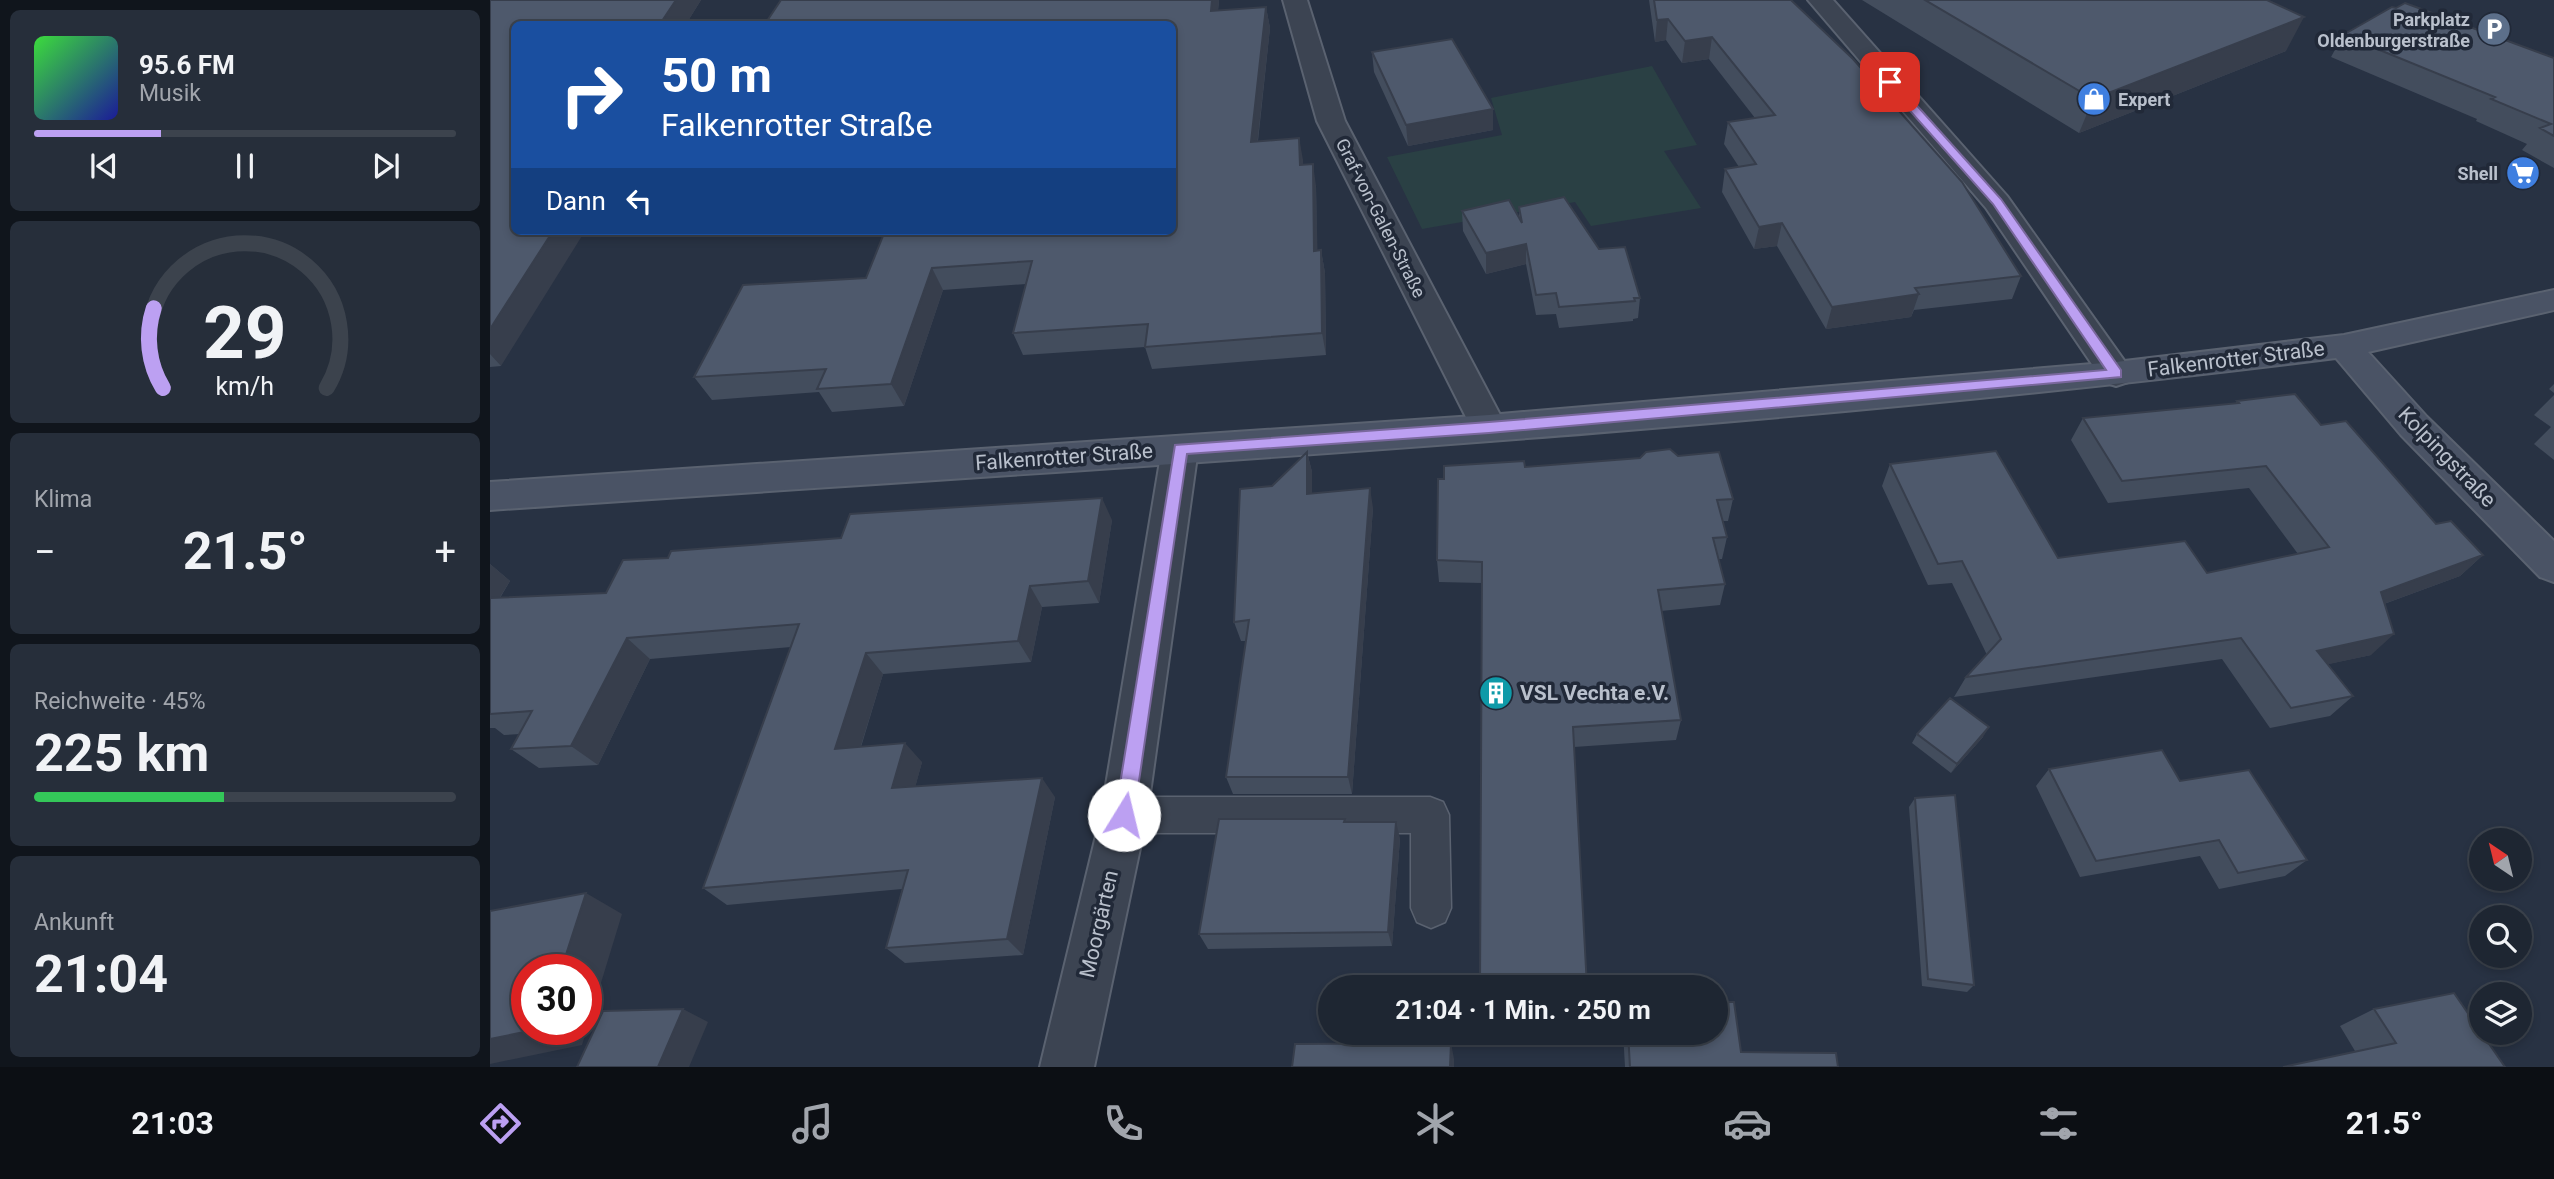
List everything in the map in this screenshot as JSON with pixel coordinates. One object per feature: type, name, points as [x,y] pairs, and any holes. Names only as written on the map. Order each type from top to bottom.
[{"type":"street","name":"Graf-von-Galen-Straße","points":[[1295,0],[1331,121],[1489,428]]},
{"type":"street","points":[[1820,0],[1997,202],[2116,374]]},
{"type":"street","name":"Falkenrotter Straße","points":[[490,496],[1489,428],[2116,374],[2344,346],[2554,300]]},
{"type":"street","name":"Kolpingstraße","points":[[2344,346],[2414,426],[2554,566]]},
{"type":"street","name":"Moorgärten","points":[[1067,1067],[1124,815],[1180,449]]},
{"type":"lane","points":[[1124,815],[1430,815],[1431,908]]},
{"type":"green space","points":[[1652,66],[1697,145],[1664,151],[1701,208],[1591,226],[1575,202],[1422,229],[1387,157],[1502,135],[1491,98]]},
{"type":"building","points":[[490,0],[676,0],[662,21],[511,21],[511,235],[550,235],[490,329]]},
{"type":"building","points":[[781,0],[1212,0],[1211,11],[1266,7],[1251,142],[1299,138],[1300,165],[1313,164],[1314,251],[1321,250],[1322,333],[1145,347],[1148,324],[1013,333],[1032,261],[932,268],[891,384],[817,389],[826,369],[694,377],[743,285],[866,278],[883,235],[1176,235],[1176,21],[767,21]]},
{"type":"building","points":[[1654,0],[1791,0],[1853,59],[1962,182],[2021,276],[1915,288],[1919,294],[1832,307],[1782,223],[1759,227],[1725,169],[1756,164],[1728,122],[1775,115],[1712,37],[1685,41],[1668,19],[1657,20]]},
{"type":"building","points":[[1925,0],[2267,0],[2304,17],[2093,99]]},
{"type":"building","points":[[2405,3],[2554,58],[2554,136],[2540,128],[2551,124],[2491,99],[2495,97],[2343,35],[2392,7],[2396,8]]},
{"type":"building","points":[[1452,39],[1493,109],[1406,125],[1372,52]]},
{"type":"building","points":[[1564,197],[1599,249],[1625,247],[1640,298],[1634,298],[1635,301],[1559,307],[1556,293],[1536,295],[1526,244],[1486,253],[1462,211],[1509,200],[1522,223],[1519,207]]},
{"type":"building","points":[[2295,394],[2321,425],[2346,421],[2436,524],[2451,521],[2483,555],[2381,592],[2394,634],[2317,651],[2353,696],[2291,708],[2241,638],[1966,677],[2001,639],[1962,561],[1938,564],[1890,464],[1996,451],[2058,558],[2185,541],[2207,573],[2329,547],[2266,466],[2122,481],[2083,418],[2239,403],[2237,401]]},
{"type":"building","points":[[1670,449],[1678,456],[1719,452],[1733,499],[1717,500],[1727,537],[1713,538],[1725,584],[1658,590],[1681,720],[1573,727],[1586,975],[1480,975],[1482,562],[1437,560],[1438,479],[1444,479],[1444,466],[1524,461],[1525,467],[1640,458],[1646,452]]},
{"type":"building","points":[[1307,452],[1307,494],[1370,488],[1348,777],[1226,777],[1249,620],[1234,622],[1240,489],[1272,486]]},
{"type":"building","points":[[1102,498],[1088,581],[1030,586],[1018,641],[866,653],[835,749],[905,743],[892,788],[1042,778],[1007,939],[886,948],[908,870],[703,888],[799,624],[627,638],[571,746],[511,749],[532,711],[490,714],[490,598],[606,593],[623,560],[668,558],[671,551],[841,538],[850,514]]},
{"type":"building","points":[[1950,698],[1989,727],[1957,764],[1917,734]]},
{"type":"building","points":[[2162,750],[2180,781],[2249,770],[2307,860],[2238,873],[2219,840],[2096,861],[2049,769]]},
{"type":"building","points":[[1955,795],[1974,985],[1928,979],[1915,798]]},
{"type":"building","points":[[1219,819],[1345,819],[1344,822],[1396,822],[1388,932],[1199,934]]},
{"type":"building","points":[[586,893],[566,954],[511,954],[511,1035],[490,1039],[490,911]]},
{"type":"building","points":[[2454,993],[2469,1015],[2469,1045],[2490,1045],[2505,1067],[2283,1067],[2396,1043],[2374,1009]]},
{"type":"building","points":[[1728,1002],[1734,1002],[1741,1052],[1836,1053],[1838,1067],[1630,1067],[1629,1045],[1728,1045]]},
{"type":"building","points":[[683,1009],[658,1067],[577,1067],[587,1045],[602,1045],[603,1011]]},
{"type":"building","points":[[1295,1044],[1451,1045],[1450,1067],[1292,1067]]},
{"type":"place","name":"Parkplatz Oldenburgerstraße","points":[[2494,29]]},
{"type":"place","name":"Expert","points":[[2094,99]]},
{"type":"place","name":"Shell","points":[[2523,173]]},
{"type":"place","name":"VSL Vechta e.V.","points":[[1496,693]]},
{"type":"route","points":[[1124,815],[1180,449],[1489,428],[2116,374],[1997,202],[1890,82]]}]
